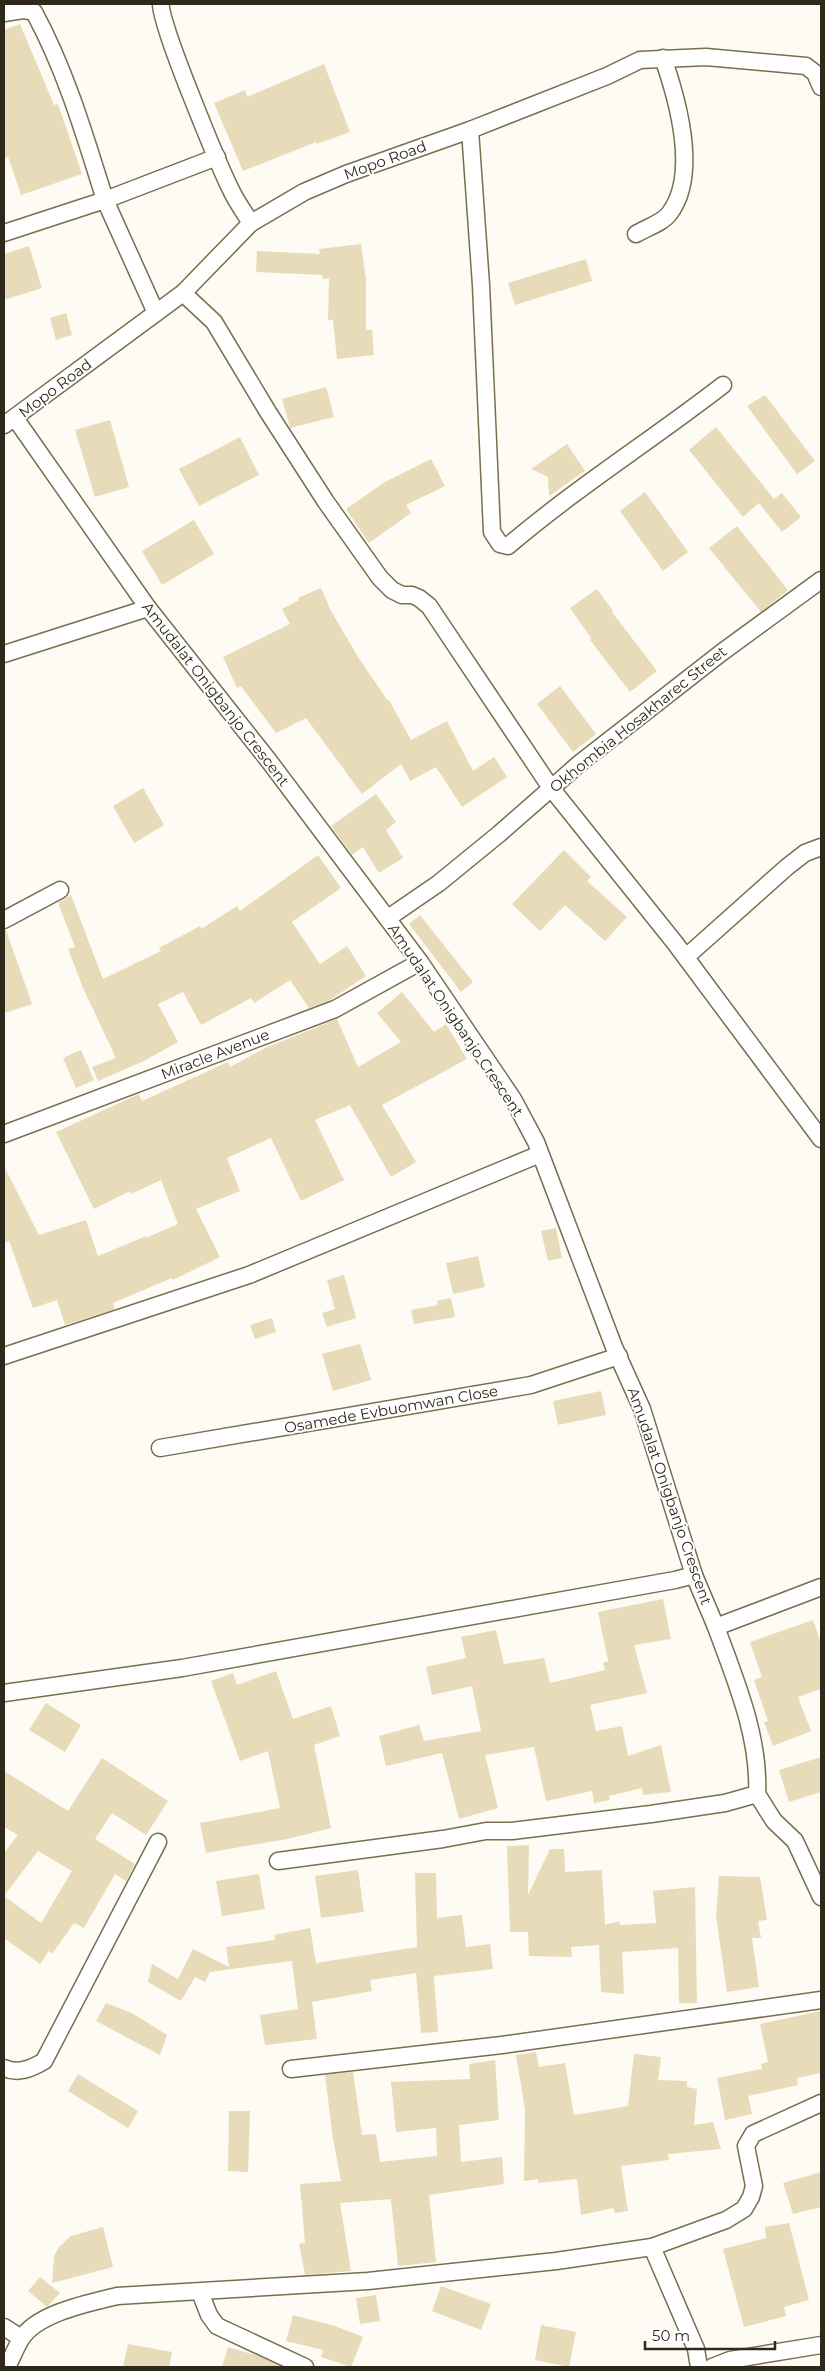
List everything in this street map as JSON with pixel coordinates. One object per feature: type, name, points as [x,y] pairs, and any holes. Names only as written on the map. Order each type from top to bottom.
[{"type":"street","points":[[161,4],[159,9],[167,34],[217,157],[231,191],[251,223]]},
{"type":"street","points":[[4,13],[23,10],[34,12],[47,36],[83,128],[105,200],[156,313]]},
{"type":"street","name":"Mopo Road","points":[[10,422],[183,293],[251,223],[304,192],[346,174],[470,130],[607,76],[640,60],[706,57],[806,66],[815,73],[821,87]]},
{"type":"street","points":[[636,234],[668,216],[682,193],[683,139],[677,97],[663,58]]},
{"type":"street","points":[[470,130],[481,285],[492,532],[500,544],[508,546],[546,514],[667,428],[723,385]]},
{"type":"street","points":[[4,233],[105,200],[217,157]]},
{"type":"street","points":[[183,293],[214,322],[268,412],[326,502],[380,578],[392,590],[402,595],[412,595],[419,598],[429,606],[551,788],[686,957],[819,1130]]},
{"type":"street","name":"Amudalat Onigbanjo Crescent","points":[[10,422],[148,608],[269,761],[388,918],[513,1099],[540,1154],[619,1356],[642,1409],[694,1575],[716,1627],[752,1742],[758,1780],[756,1794]]},
{"type":"street","name":"Okhombia Hosakharec Street","points":[[388,918],[439,883],[528,810],[580,763],[722,652],[821,580]]},
{"type":"street","points":[[4,654],[148,608]]},
{"type":"street","points":[[686,957],[787,867],[805,853],[821,847]]},
{"type":"street","points":[[4,920],[60,890]]},
{"type":"street","name":"Miracle Avenue","points":[[4,1134],[335,1009],[420,962]]},
{"type":"street","points":[[4,1356],[249,1275],[540,1154]]},
{"type":"street","name":"Osamede Evbuomwan Close","points":[[160,1448],[531,1385],[619,1356]]},
{"type":"street","points":[[4,1693],[202,1664],[666,1582],[694,1575]]},
{"type":"street","points":[[716,1627],[821,1587]]},
{"type":"street","points":[[278,1861],[443,1839],[486,1831],[512,1830],[651,1814],[725,1802],[756,1794],[774,1821],[795,1841],[821,1897]]},
{"type":"street","points":[[4,2068],[13,2072],[33,2068],[44,2061],[158,1842]]},
{"type":"street","points":[[291,2068],[502,2045],[821,2000]]},
{"type":"street","points":[[8,2367],[21,2338],[32,2327],[46,2319],[77,2307],[117,2296],[200,2292],[446,2273],[556,2261],[652,2247],[726,2220],[744,2209],[751,2197],[754,2186],[746,2146],[753,2134],[821,2103]]},
{"type":"street","points":[[652,2247],[696,2349],[700,2367]]},
{"type":"street","points":[[200,2292],[209,2315],[217,2326],[306,2367]]},
{"type":"street","points":[[4,2327],[21,2338]]},
{"type":"street","points":[[712,2367],[730,2360],[821,2345]]},
{"type":"building","points":[[20,24],[54,105],[58,104],[82,174],[21,195],[8,157],[4,158],[4,30]]},
{"type":"building","points":[[324,64],[350,132],[317,144],[316,142],[243,171],[214,103],[245,90],[247,97]]},
{"type":"building","points":[[361,244],[366,279],[366,330],[372,330],[374,355],[337,359],[333,320],[328,320],[329,278],[323,279],[322,275],[256,272],[257,251],[320,254],[319,249]]},
{"type":"building","points":[[29,246],[42,288],[4,300],[4,254]]},
{"type":"building","points":[[586,259],[592,281],[515,305],[508,283]]},
{"type":"building","points":[[66,313],[72,335],[56,340],[50,318]]},
{"type":"building","points":[[326,387],[334,417],[290,428],[282,399]]},
{"type":"building","points":[[765,395],[815,461],[797,474],[747,406]]},
{"type":"building","points":[[110,420],[129,487],[95,497],[75,430]]},
{"type":"building","points":[[716,427],[774,499],[782,493],[801,517],[782,532],[759,503],[743,517],[689,450]]},
{"type":"building","points":[[240,437],[259,475],[199,506],[179,469]]},
{"type":"building","points":[[567,444],[585,471],[549,496],[548,477],[531,469]]},
{"type":"building","points":[[431,459],[445,486],[406,505],[411,513],[369,543],[346,509],[385,482]]},
{"type":"building","points":[[645,492],[688,552],[663,571],[620,511]]},
{"type":"building","points":[[194,520],[214,554],[162,585],[142,551]]},
{"type":"building","points":[[737,526],[788,590],[761,612],[709,548]]},
{"type":"building","points":[[321,588],[331,611],[358,657],[389,700],[411,740],[447,721],[473,771],[494,757],[507,777],[462,807],[436,767],[410,781],[401,764],[362,794],[306,718],[276,733],[241,686],[237,688],[223,657],[290,624],[282,609],[299,600],[298,598]]},
{"type":"building","points":[[597,589],[657,671],[630,692],[590,640],[591,638],[570,608]]},
{"type":"building","points":[[560,686],[596,734],[573,752],[537,704]]},
{"type":"building","points":[[143,788],[164,825],[134,843],[113,806]]},
{"type":"building","points":[[376,794],[396,822],[386,830],[403,858],[379,873],[363,847],[352,855],[331,826]]},
{"type":"building","points":[[564,850],[591,877],[587,881],[627,917],[605,941],[565,905],[540,931],[512,904]]},
{"type":"building","points":[[318,855],[341,888],[292,922],[320,964],[347,946],[366,976],[330,1000],[309,1008],[290,980],[254,1003],[251,998],[201,1025],[183,992],[158,1004],[178,1042],[144,1061],[98,1081],[92,1067],[116,1058],[83,988],[68,949],[75,947],[58,903],[71,895],[103,979],[161,951],[159,948],[200,926],[201,929],[237,906],[240,911]]},
{"type":"building","points":[[420,915],[473,982],[461,992],[409,924]]},
{"type":"building","points":[[4,930],[6,930],[32,1004],[5,1013]]},
{"type":"building","points":[[402,992],[434,1032],[446,1024],[467,1059],[382,1105],[416,1162],[391,1177],[350,1105],[315,1120],[344,1180],[301,1201],[271,1138],[227,1158],[240,1191],[196,1209],[220,1257],[173,1280],[172,1278],[113,1303],[115,1309],[65,1325],[57,1300],[33,1308],[9,1241],[4,1243],[4,1166],[39,1235],[86,1220],[98,1256],[146,1236],[146,1238],[178,1224],[161,1180],[131,1194],[130,1191],[94,1209],[56,1132],[139,1094],[142,1101],[228,1062],[230,1067],[265,1048],[337,1019],[358,1067],[401,1042],[377,1013]]},
{"type":"building","points":[[81,1050],[94,1080],[76,1088],[63,1058]]},
{"type":"building","points":[[556,1228],[562,1258],[548,1261],[541,1231]]},
{"type":"building","points":[[478,1256],[485,1287],[453,1294],[446,1263]]},
{"type":"building","points":[[344,1275],[356,1318],[327,1327],[322,1313],[335,1309],[327,1280]]},
{"type":"building","points":[[451,1298],[455,1317],[414,1324],[411,1310],[438,1305],[437,1301]]},
{"type":"building","points":[[272,1318],[276,1332],[255,1339],[250,1325]]},
{"type":"building","points":[[360,1344],[371,1380],[333,1391],[322,1354]]},
{"type":"building","points":[[601,1391],[606,1415],[558,1425],[553,1401]]},
{"type":"building","points":[[663,1599],[671,1639],[634,1645],[647,1693],[590,1705],[596,1731],[622,1726],[628,1756],[661,1745],[671,1792],[643,1795],[642,1788],[609,1796],[610,1800],[594,1803],[592,1791],[546,1801],[534,1747],[485,1755],[498,1808],[459,1819],[442,1753],[386,1766],[379,1736],[419,1725],[424,1741],[481,1731],[472,1686],[432,1695],[426,1667],[466,1658],[461,1637],[496,1630],[504,1664],[544,1658],[550,1683],[605,1670],[603,1663],[608,1661],[598,1612]]},
{"type":"building","points":[[813,1620],[821,1643],[821,1689],[798,1697],[811,1731],[773,1746],[764,1722],[768,1721],[754,1680],[762,1677],[750,1642]]},
{"type":"building","points":[[276,1671],[293,1719],[331,1706],[340,1736],[314,1745],[331,1828],[287,1839],[206,1853],[200,1823],[280,1808],[268,1751],[240,1761],[211,1681],[233,1673],[237,1685]]},
{"type":"building","points":[[46,1703],[81,1725],[65,1752],[29,1730]]},
{"type":"building","points":[[821,1757],[821,1792],[789,1802],[779,1770]]},
{"type":"building","points":[[102,1758],[168,1801],[146,1835],[112,1813],[95,1839],[135,1864],[126,1881],[115,1874],[84,1928],[74,1923],[52,1954],[49,1951],[40,1964],[4,1938],[4,1853],[18,1835],[4,1827],[4,1771],[68,1811]],"holes":[[[38,1851],[72,1871],[41,1923],[4,1896]]]},
{"type":"building","points":[[529,1845],[528,1895],[550,1849],[564,1849],[565,1872],[602,1870],[605,1925],[620,1921],[620,1925],[656,1923],[653,1891],[695,1887],[697,2003],[679,2003],[678,1948],[622,1952],[624,1994],[601,1992],[599,1945],[571,1947],[572,1957],[529,1956],[528,1932],[510,1932],[507,1846]]},
{"type":"building","points":[[358,1870],[364,1912],[321,1918],[315,1876]]},
{"type":"building","points":[[415,1873],[436,1873],[437,1918],[462,1915],[466,1947],[490,1944],[493,1969],[434,1976],[438,2032],[421,2033],[416,1973],[370,1980],[372,1991],[312,2002],[317,2039],[265,2045],[260,2015],[298,2009],[292,1961],[210,1972],[205,1982],[195,1977],[181,2001],[148,1982],[152,1964],[178,1979],[193,1949],[229,1967],[226,1947],[275,1940],[274,1935],[310,1928],[316,1963],[417,1947]]},
{"type":"building","points":[[259,1874],[265,1909],[222,1916],[216,1881]]},
{"type":"building","points":[[719,1876],[760,1877],[767,1920],[758,1921],[761,1938],[752,1938],[759,1987],[727,1992],[716,1916]]},
{"type":"building","points":[[106,2003],[132,2013],[167,2035],[160,2055],[96,2021]]},
{"type":"building","points":[[821,2011],[821,2073],[797,2078],[798,2085],[748,2096],[752,2114],[725,2120],[717,2078],[762,2069],[761,2064],[768,2062],[760,2024]]},
{"type":"building","points":[[536,2052],[539,2067],[565,2063],[574,2115],[628,2106],[634,2054],[661,2057],[658,2080],[687,2081],[687,2087],[697,2089],[694,2125],[713,2122],[721,2149],[668,2154],[669,2160],[621,2166],[628,2211],[615,2213],[613,2208],[581,2215],[577,2179],[538,2183],[538,2179],[524,2181],[525,2109],[516,2055]]},
{"type":"building","points":[[495,2060],[499,2120],[459,2125],[461,2162],[502,2157],[504,2184],[429,2195],[436,2262],[398,2266],[391,2199],[340,2203],[351,2271],[305,2275],[299,2244],[305,2243],[300,2184],[341,2181],[333,2139],[325,2075],[353,2072],[362,2135],[376,2134],[380,2162],[437,2156],[436,2128],[396,2132],[391,2082],[470,2079],[469,2064]]},
{"type":"building","points":[[78,2074],[138,2111],[128,2128],[68,2091]]},
{"type":"building","points":[[229,2111],[250,2111],[248,2172],[228,2171]]},
{"type":"building","points":[[821,2172],[821,2207],[793,2214],[783,2183]]},
{"type":"building","points":[[789,2223],[809,2300],[784,2307],[786,2316],[744,2327],[723,2249],[766,2238],[765,2227]]},
{"type":"building","points":[[103,2227],[113,2267],[52,2283],[54,2256],[59,2247],[71,2236]]},
{"type":"building","points":[[40,2277],[60,2293],[47,2307],[28,2291]]},
{"type":"building","points":[[441,2286],[491,2304],[481,2330],[432,2311]]},
{"type":"building","points":[[376,2295],[380,2321],[360,2324],[356,2298]]},
{"type":"building","points":[[293,2315],[335,2326],[363,2337],[351,2367],[321,2357],[323,2350],[286,2341]]},
{"type":"building","points":[[541,2325],[576,2332],[569,2367],[535,2360]]},
{"type":"building","points":[[128,2344],[172,2352],[169,2367],[123,2367]]},
{"type":"building","points":[[228,2347],[259,2356],[282,2367],[222,2367]]}]
